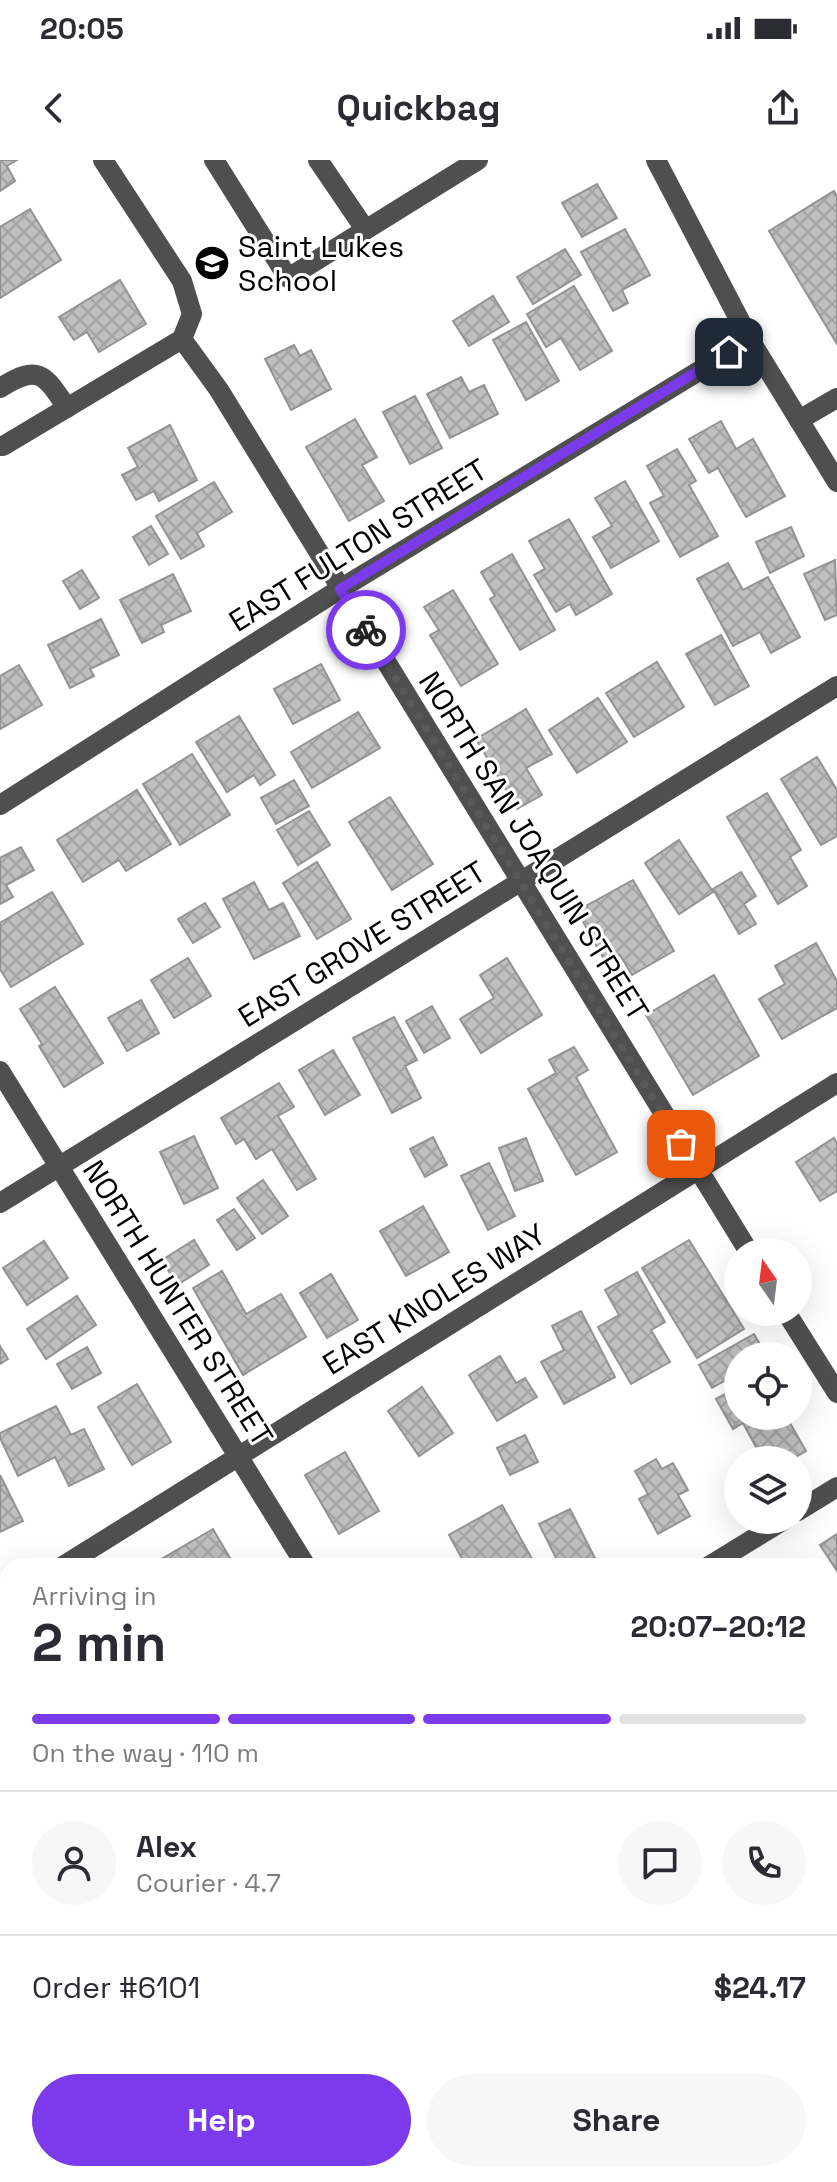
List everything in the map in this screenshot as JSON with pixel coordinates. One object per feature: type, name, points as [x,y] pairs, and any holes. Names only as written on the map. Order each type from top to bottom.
[{"type":"street","points":[[0,446],[182,339],[192,314],[182,281],[103,160]]},
{"type":"street","points":[[214,160],[288,278],[478,160]]},
{"type":"street","points":[[318,160],[365,229]]},
{"type":"street","points":[[656,160],[750,340],[837,482]]},
{"type":"street","name":"NORTH SAN JOAQUIN STREET","points":[[182,339],[219,390],[740,1238]]},
{"type":"street","name":"EAST FULTON STREET","points":[[0,805],[340,589],[750,340]]},
{"type":"street","points":[[0,388],[21,375],[37,374],[49,380],[67,408]]},
{"type":"street","points":[[799,420],[837,398]]},
{"type":"street","name":"EAST GROVE STREET","points":[[0,1203],[837,686]]},
{"type":"street","name":"NORTH HUNTER STREET","points":[[0,1071],[301,1558]]},
{"type":"street","name":"EAST KNOLES WAY","points":[[76,1558],[837,1083]]},
{"type":"street","points":[[795,1326],[837,1393]]},
{"type":"street","points":[[812,1502],[837,1487]]},
{"type":"street","points":[[722,1558],[761,1534]]},
{"type":"building","points":[[0,160],[17,160],[7,166],[15,181],[0,191]]},
{"type":"building","points":[[597,184],[617,218],[582,237],[562,203]]},
{"type":"building","points":[[834,191],[837,196],[837,344],[769,231]]},
{"type":"building","points":[[30,209],[61,260],[0,298],[0,227]]},
{"type":"building","points":[[625,229],[650,275],[622,290],[628,303],[613,311],[581,252]]},
{"type":"building","points":[[565,249],[581,275],[533,304],[517,277]]},
{"type":"building","points":[[120,280],[146,324],[99,352],[87,332],[74,340],[59,317]]},
{"type":"building","points":[[574,286],[612,351],[580,370],[561,338],[546,347],[527,314]]},
{"type":"building","points":[[493,296],[509,322],[469,346],[453,321]]},
{"type":"building","points":[[526,322],[559,381],[526,400],[493,340]]},
{"type":"building","points":[[294,345],[300,356],[311,350],[331,389],[291,410],[265,359]]},
{"type":"building","points":[[461,377],[469,392],[484,385],[498,414],[450,438],[427,394]]},
{"type":"building","points":[[415,396],[442,448],[410,464],[383,412]]},
{"type":"building","points":[[355,419],[377,457],[362,465],[384,501],[349,521],[306,447]]},
{"type":"building","points":[[721,421],[736,449],[753,439],[785,496],[746,517],[718,468],[709,473],[689,439]]},
{"type":"building","points":[[170,425],[197,480],[159,501],[154,491],[136,500],[122,475],[138,467],[128,448]]},
{"type":"building","points":[[677,449],[696,481],[689,485],[718,536],[680,557],[650,503],[664,496],[647,466]]},
{"type":"building","points":[[625,481],[659,541],[611,568],[593,537],[612,526],[595,498]]},
{"type":"building","points":[[214,482],[232,512],[197,533],[204,546],[181,559],[156,516]]},
{"type":"building","points":[[569,519],[612,594],[576,615],[570,604],[556,612],[534,575],[545,569],[529,541]]},
{"type":"building","points":[[151,526],[168,554],[149,565],[133,537]]},
{"type":"building","points":[[791,527],[804,556],[770,573],[756,542]]},
{"type":"building","points":[[512,554],[555,630],[520,650],[490,599],[495,596],[481,572]]},
{"type":"building","points":[[835,560],[837,615],[825,620],[804,574]]},
{"type":"building","points":[[728,563],[743,590],[768,577],[800,637],[771,653],[760,632],[733,646],[697,579]]},
{"type":"building","points":[[82,570],[99,598],[80,609],[63,581]]},
{"type":"building","points":[[173,574],[191,611],[161,625],[164,632],[142,643],[120,600]]},
{"type":"building","points":[[453,590],[498,664],[461,686],[430,635],[439,630],[424,607]]},
{"type":"building","points":[[101,619],[119,655],[90,669],[94,676],[70,688],[48,645]]},
{"type":"building","points":[[721,635],[749,686],[715,705],[686,654]]},
{"type":"building","points":[[657,662],[684,707],[634,737],[606,693]]},
{"type":"building","points":[[321,664],[340,700],[293,724],[274,689]]},
{"type":"building","points":[[19,665],[42,705],[0,729],[0,676]]},
{"type":"building","points":[[598,698],[627,742],[577,773],[549,730]]},
{"type":"building","points":[[526,709],[552,754],[526,768],[542,795],[517,809],[476,739]]},
{"type":"building","points":[[358,712],[380,748],[312,788],[291,752]]},
{"type":"building","points":[[239,716],[275,775],[260,785],[254,775],[227,792],[196,742]]},
{"type":"building","points":[[192,754],[230,815],[180,845],[143,784]]},
{"type":"building","points":[[817,757],[837,790],[837,836],[821,845],[781,779]]},
{"type":"building","points":[[294,780],[309,806],[276,824],[261,798]]},
{"type":"building","points":[[137,790],[171,844],[126,871],[119,860],[83,882],[57,840]]},
{"type":"building","points":[[767,793],[801,850],[790,857],[807,886],[778,904],[727,817]]},
{"type":"building","points":[[390,797],[433,864],[392,890],[349,822]]},
{"type":"building","points":[[309,811],[330,845],[298,865],[277,830]]},
{"type":"building","points":[[679,840],[713,892],[679,914],[645,863]]},
{"type":"building","points":[[21,847],[34,870],[6,885],[13,897],[0,904],[0,858]]},
{"type":"building","points":[[317,862],[351,919],[317,939],[283,883]]},
{"type":"building","points":[[741,872],[756,896],[744,904],[756,924],[739,934],[713,889]]},
{"type":"building","points":[[633,880],[674,951],[632,975],[620,955],[606,963],[577,911]]},
{"type":"building","points":[[254,882],[269,910],[283,903],[300,936],[254,959],[223,899]]},
{"type":"building","points":[[52,892],[83,944],[11,987],[0,969],[0,923]]},
{"type":"building","points":[[205,903],[220,927],[193,943],[178,919]]},
{"type":"building","points":[[816,943],[837,981],[837,1008],[782,1039],[759,999],[785,984],[775,966]]},
{"type":"building","points":[[188,958],[211,996],[174,1018],[151,980]]},
{"type":"building","points":[[507,958],[542,1015],[481,1053],[460,1019],[494,998],[480,975]]},
{"type":"building","points":[[714,975],[759,1056],[693,1095],[646,1015]]},
{"type":"building","points":[[55,987],[103,1063],[64,1087],[20,1009]]},
{"type":"building","points":[[141,1000],[159,1033],[127,1051],[108,1018]]},
{"type":"building","points":[[432,1006],[450,1038],[424,1053],[406,1021]]},
{"type":"building","points":[[394,1017],[417,1060],[405,1066],[421,1098],[392,1113],[353,1038]]},
{"type":"building","points":[[574,1047],[588,1070],[576,1077],[617,1152],[576,1175],[528,1089],[556,1073],[549,1060]]},
{"type":"building","points":[[333,1050],[360,1095],[325,1115],[299,1070]]},
{"type":"building","points":[[279,1083],[294,1107],[278,1116],[316,1179],[297,1190],[272,1149],[256,1159],[244,1139],[236,1144],[221,1118]]},
{"type":"building","points":[[194,1136],[218,1188],[184,1204],[160,1152]]},
{"type":"building","points":[[433,1137],[447,1165],[425,1177],[410,1149]]},
{"type":"building","points":[[526,1138],[543,1181],[515,1191],[499,1148]]},
{"type":"building","points":[[834,1138],[837,1143],[837,1191],[820,1201],[796,1162]]},
{"type":"building","points":[[489,1163],[515,1216],[488,1230],[461,1176]]},
{"type":"building","points":[[263,1180],[288,1216],[262,1234],[237,1198]]},
{"type":"building","points":[[423,1206],[449,1252],[406,1276],[380,1231]]},
{"type":"building","points":[[234,1209],[255,1238],[237,1250],[217,1220]]},
{"type":"building","points":[[194,1240],[209,1265],[177,1285],[162,1260]]},
{"type":"building","points":[[689,1240],[724,1297],[724,1326],[742,1326],[744,1329],[697,1358],[642,1268]]},
{"type":"building","points":[[44,1241],[68,1278],[27,1305],[3,1268]]},
{"type":"building","points":[[222,1271],[246,1314],[281,1294],[306,1337],[243,1375],[193,1288]]},
{"type":"building","points":[[637,1272],[665,1322],[651,1330],[670,1362],[631,1384],[598,1327],[619,1315],[605,1290]]},
{"type":"building","points":[[331,1274],[358,1320],[327,1338],[300,1293]]},
{"type":"building","points":[[77,1296],[96,1325],[46,1359],[27,1329]]},
{"type":"building","points":[[581,1311],[615,1377],[564,1404],[541,1362],[564,1350],[552,1326]]},
{"type":"building","points":[[754,1334],[759,1342],[740,1342]]},
{"type":"building","points":[[0,1346],[8,1359],[0,1364]]},
{"type":"building","points":[[87,1347],[101,1373],[72,1389],[57,1364]]},
{"type":"building","points":[[724,1351],[724,1381],[712,1388],[699,1365]]},
{"type":"building","points":[[500,1356],[516,1383],[525,1378],[537,1397],[497,1421],[469,1375]]},
{"type":"building","points":[[137,1384],[171,1442],[132,1465],[98,1407]]},
{"type":"building","points":[[422,1387],[453,1433],[419,1456],[388,1411]]},
{"type":"building","points":[[724,1395],[724,1413],[716,1399]]},
{"type":"building","points":[[56,1406],[71,1435],[84,1429],[104,1469],[69,1486],[55,1457],[18,1476],[0,1438],[0,1433]]},
{"type":"building","points":[[747,1430],[794,1430],[803,1446],[755,1446]]},
{"type":"building","points":[[525,1435],[538,1462],[510,1475],[497,1448]]},
{"type":"building","points":[[345,1452],[379,1511],[339,1534],[305,1475]]},
{"type":"building","points":[[656,1459],[662,1469],[673,1463],[688,1490],[678,1495],[690,1516],[658,1534],[639,1499],[648,1494],[635,1471]]},
{"type":"building","points":[[0,1475],[23,1521],[0,1532]]},
{"type":"building","points":[[502,1505],[532,1558],[462,1558],[449,1535]]},
{"type":"building","points":[[570,1509],[595,1558],[556,1558],[539,1524]]},
{"type":"building","points":[[213,1529],[230,1558],[163,1558]]},
{"type":"building","points":[[837,1534],[837,1558],[828,1558],[820,1545]]},
{"type":"way so far","points":[[366,630],[681,1144]]},
{"type":"place","name":"Saint Lukes School","points":[[212,263]]},
{"type":"route","points":[[366,630],[340,589],[729,352]]}]
